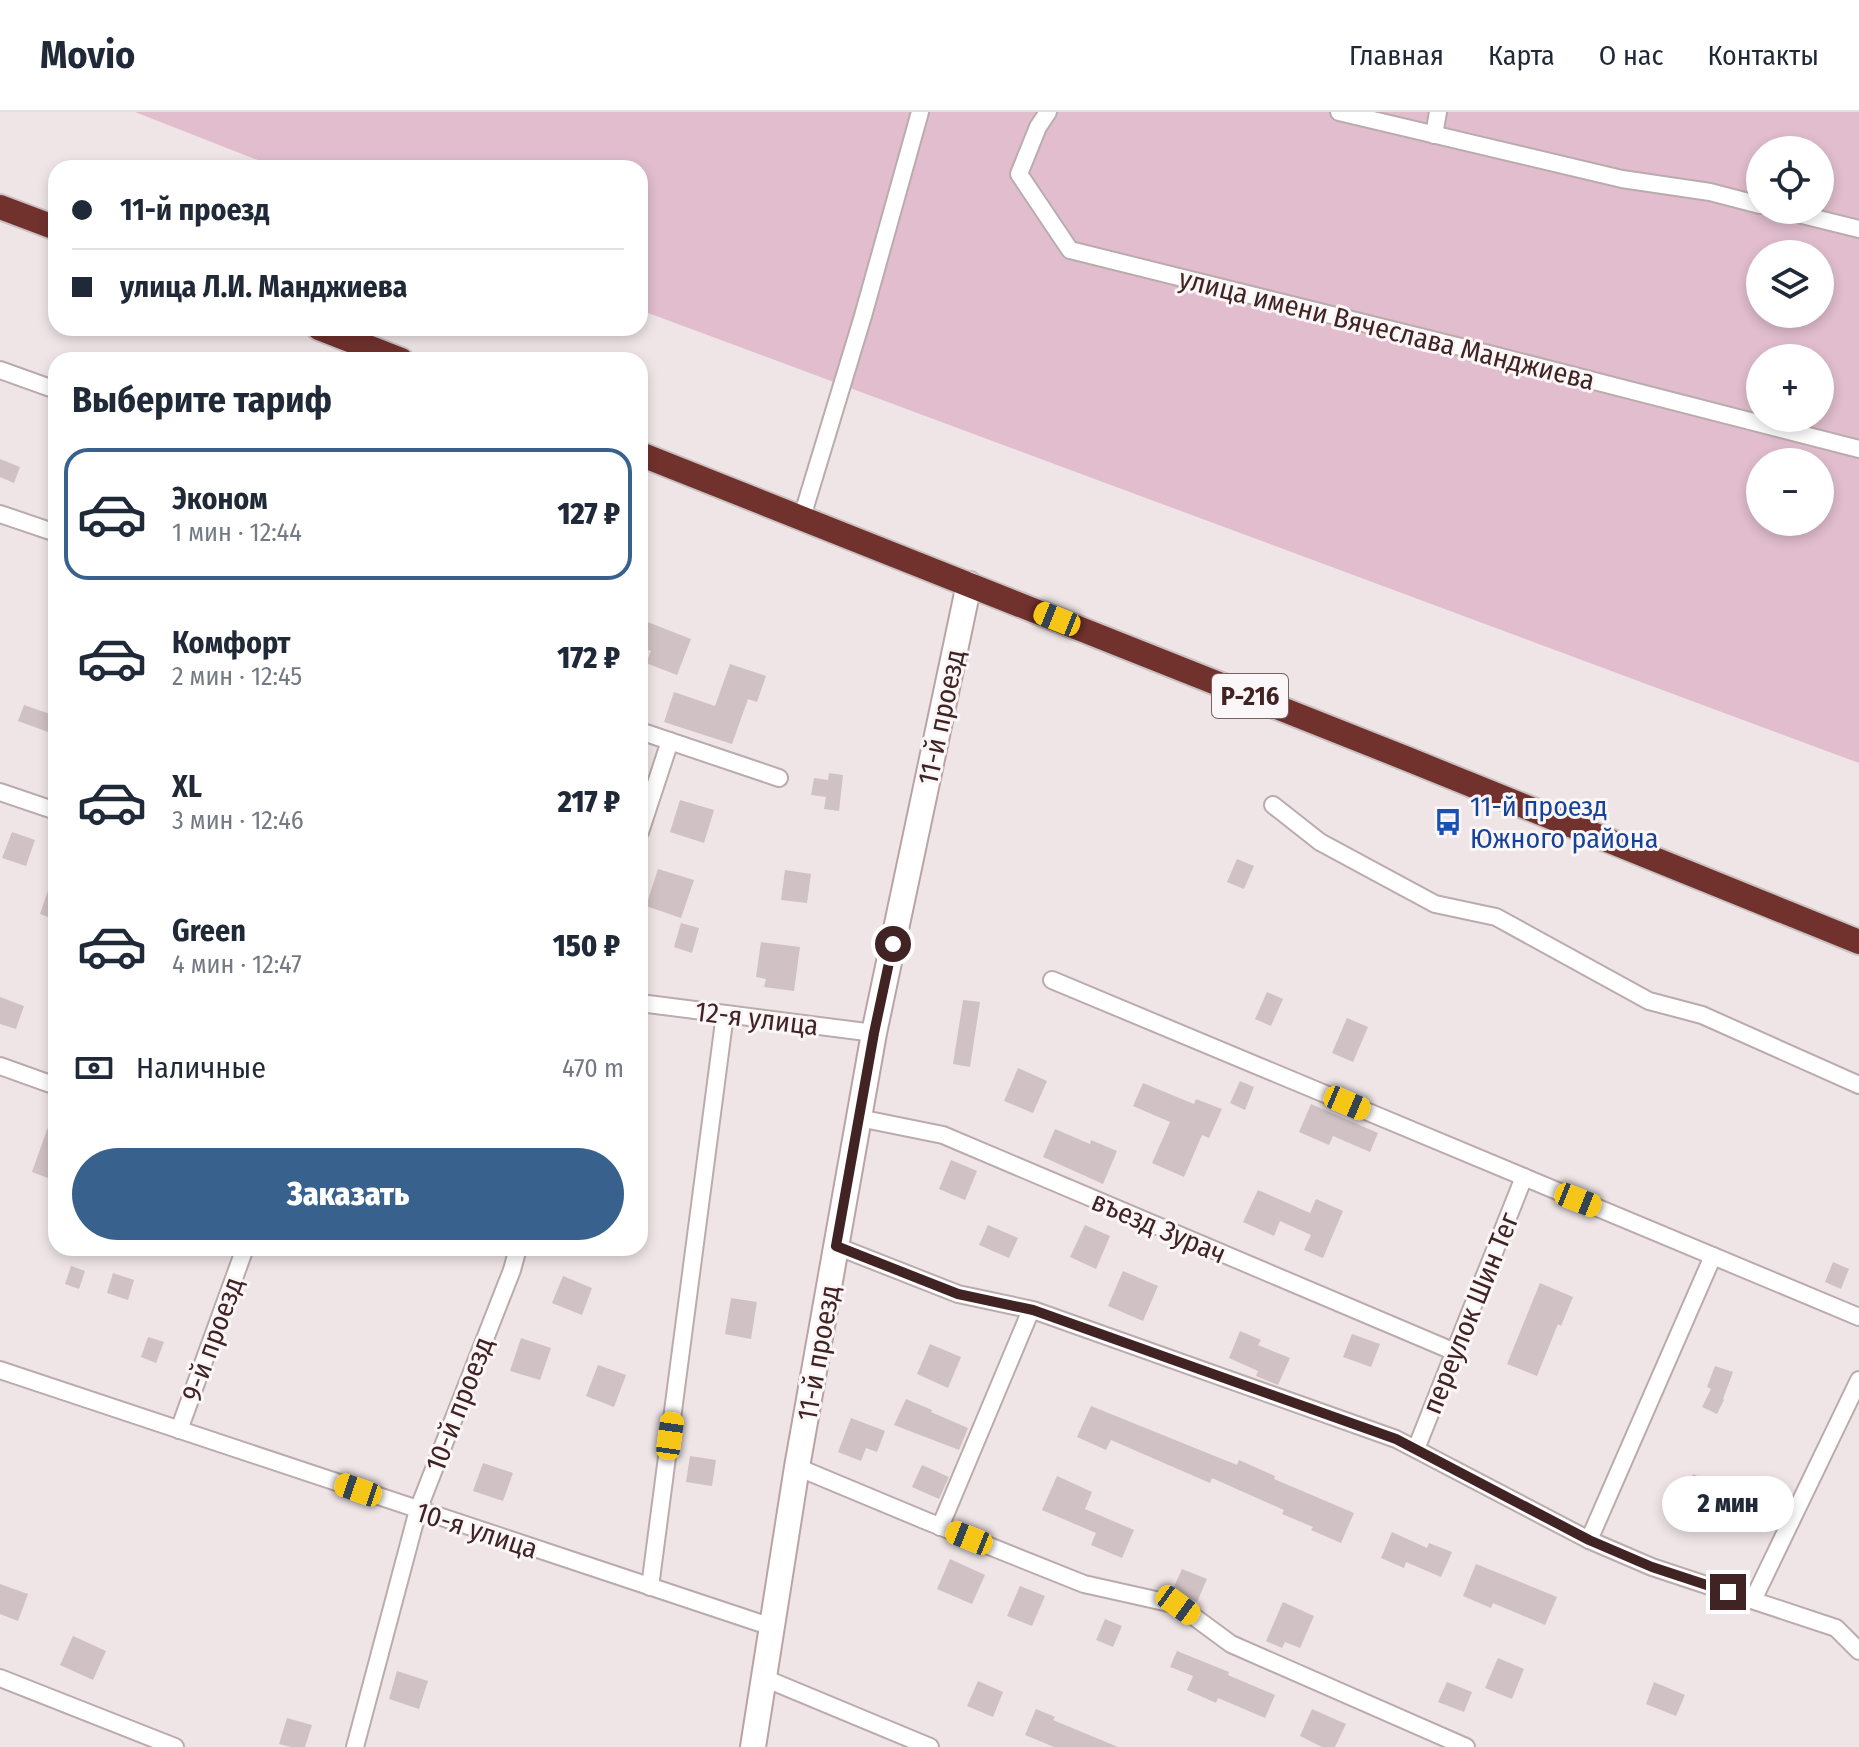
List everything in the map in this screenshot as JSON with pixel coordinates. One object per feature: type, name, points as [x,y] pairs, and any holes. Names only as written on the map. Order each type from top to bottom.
[{"type":"highway","points":[[0,207],[48,225]]},
{"type":"highway","points":[[340,336],[380,352]]},
{"type":"highway","name":"Р-216","points":[[648,457],[1859,942]]},
{"type":"street","points":[[802,517],[920,112]]},
{"type":"street","name":"улица имени Вячеслава Манджиева","points":[[1048,112],[1038,127],[1019,174],[1070,250],[1859,449]]},
{"type":"street","points":[[1339,112],[1622,179],[1710,192],[1746,201]]},
{"type":"street","points":[[1434,135],[1438,112]]},
{"type":"street","points":[[1834,223],[1859,229]]},
{"type":"street","points":[[0,370],[48,387]]},
{"type":"street","points":[[0,514],[48,530]]},
{"type":"street","name":"11-й проезд","points":[[753,1747],[797,1467],[874,1033],[969,584]]},
{"type":"street","points":[[648,734],[779,778]]},
{"type":"street","points":[[648,808],[670,741]]},
{"type":"street","points":[[0,792],[48,808]]},
{"type":"street","points":[[1273,805],[1320,842],[1435,904],[1496,917],[1649,1001],[1702,1015],[1859,1085]]},
{"type":"street","points":[[1052,980],[1859,1317]]},
{"type":"street","name":"12-я улица","points":[[648,1004],[874,1033]]},
{"type":"street","points":[[650,1587],[725,1014]]},
{"type":"street","points":[[0,1066],[48,1083]]},
{"type":"street","name":"въезд Зурач","points":[[859,1118],[943,1135],[1455,1352]]},
{"type":"street","name":"переулок Шин Тег","points":[[1416,1449],[1524,1177]]},
{"type":"street","points":[[836,1246],[958,1294],[1031,1310],[1396,1439],[1589,1540],[1652,1567],[1836,1628],[1859,1651]]},
{"type":"street","name":"9-й проезд","points":[[179,1430],[242,1256]]},
{"type":"street","name":"10-й проезд","points":[[355,1747],[418,1510],[516,1256]]},
{"type":"street","points":[[1589,1540],[1713,1256]]},
{"type":"street","points":[[940,1527],[1031,1310]]},
{"type":"street","name":"10-я улица","points":[[0,1370],[772,1627]]},
{"type":"street","points":[[1753,1600],[1859,1380]]},
{"type":"street","points":[[797,1467],[1084,1584],[1178,1605],[1231,1644],[1466,1747]]},
{"type":"street","points":[[0,1678],[175,1747]]},
{"type":"street","points":[[764,1678],[930,1747]]},
{"type":"shaded area","points":[[135,112],[1859,112],[1859,763],[648,313],[648,160],[258,160]]},
{"type":"building","points":[[0,459],[20,467],[14,483],[0,477]]},
{"type":"building","points":[[648,622],[691,639],[677,675],[648,664],[651,651],[648,650]]},
{"type":"building","points":[[730,664],[766,676],[757,702],[748,699],[732,744],[664,722],[674,692],[715,706]]},
{"type":"building","points":[[24,705],[48,713],[48,732],[18,721]]},
{"type":"building","points":[[829,773],[843,775],[839,811],[824,809],[826,797],[811,795],[814,778],[828,780]]},
{"type":"building","points":[[680,800],[714,810],[704,843],[670,832]]},
{"type":"building","points":[[12,832],[35,840],[26,866],[2,858]]},
{"type":"building","points":[[1237,859],[1254,866],[1244,889],[1227,882]]},
{"type":"building","points":[[658,869],[694,880],[681,918],[648,907]]},
{"type":"building","points":[[785,870],[811,874],[807,903],[781,900]]},
{"type":"building","points":[[48,891],[48,917],[40,914]]},
{"type":"building","points":[[681,923],[699,928],[692,953],[674,947]]},
{"type":"building","points":[[761,942],[800,947],[794,991],[764,987],[766,979],[756,977]]},
{"type":"building","points":[[1267,992],[1283,999],[1271,1026],[1255,1019]]},
{"type":"building","points":[[0,997],[24,1006],[16,1029],[0,1024]]},
{"type":"building","points":[[963,1000],[980,1002],[970,1067],[953,1064]]},
{"type":"building","points":[[1347,1018],[1368,1027],[1353,1062],[1332,1053]]},
{"type":"building","points":[[1018,1068],[1047,1081],[1033,1113],[1004,1101]]},
{"type":"building","points":[[1240,1081],[1254,1087],[1245,1110],[1230,1103]]},
{"type":"building","points":[[1143,1083],[1194,1104],[1196,1099],[1222,1109],[1209,1138],[1202,1135],[1184,1177],[1152,1163],[1170,1122],[1133,1106]]},
{"type":"building","points":[[1311,1104],[1378,1133],[1370,1152],[1333,1136],[1329,1145],[1299,1132]]},
{"type":"building","points":[[48,1127],[48,1178],[32,1172]]},
{"type":"building","points":[[1055,1129],[1090,1144],[1091,1140],[1117,1151],[1103,1184],[1043,1157]]},
{"type":"building","points":[[951,1160],[977,1171],[965,1200],[939,1189]]},
{"type":"building","points":[[1258,1190],[1310,1213],[1316,1199],[1343,1211],[1323,1258],[1304,1250],[1311,1235],[1280,1221],[1274,1236],[1243,1222]]},
{"type":"building","points":[[988,1225],[1018,1238],[1009,1258],[979,1245]]},
{"type":"building","points":[[1085,1225],[1110,1236],[1096,1269],[1070,1257]]},
{"type":"building","points":[[1833,1262],[1849,1269],[1841,1289],[1825,1282]]},
{"type":"building","points":[[71,1266],[85,1271],[79,1289],[65,1284]]},
{"type":"building","points":[[1123,1271],[1158,1286],[1143,1321],[1108,1306]]},
{"type":"building","points":[[113,1273],[134,1280],[128,1300],[107,1293]]},
{"type":"building","points":[[563,1276],[592,1288],[582,1315],[552,1303]]},
{"type":"building","points":[[1540,1283],[1573,1297],[1561,1326],[1558,1324],[1537,1376],[1507,1364]]},
{"type":"building","points":[[731,1298],[757,1302],[751,1339],[725,1334]]},
{"type":"building","points":[[1240,1331],[1261,1340],[1258,1345],[1290,1358],[1278,1385],[1256,1376],[1258,1371],[1229,1358]]},
{"type":"building","points":[[1352,1334],[1380,1344],[1371,1367],[1343,1357]]},
{"type":"building","points":[[148,1337],[164,1342],[156,1363],[141,1357]]},
{"type":"building","points":[[521,1338],[551,1348],[540,1380],[510,1371]]},
{"type":"building","points":[[930,1344],[961,1357],[948,1388],[917,1374]]},
{"type":"building","points":[[598,1365],[626,1375],[614,1407],[586,1396]]},
{"type":"building","points":[[1715,1366],[1733,1372],[1717,1414],[1702,1407],[1711,1389],[1707,1387]]},
{"type":"building","points":[[906,1399],[968,1428],[959,1450],[894,1425]]},
{"type":"building","points":[[1091,1406],[1237,1465],[1239,1460],[1275,1476],[1274,1479],[1354,1513],[1341,1543],[1282,1514],[1284,1510],[1212,1478],[1210,1483],[1111,1440],[1106,1450],[1077,1437]]},
{"type":"building","points":[[851,1418],[885,1431],[877,1452],[866,1448],[861,1461],[838,1452]]},
{"type":"building","points":[[690,1456],[716,1460],[712,1486],[686,1482]]},
{"type":"building","points":[[483,1463],[513,1473],[503,1501],[473,1491]]},
{"type":"building","points":[[922,1465],[949,1477],[939,1499],[912,1487]]},
{"type":"building","points":[[1693,1474],[1714,1483],[1706,1503],[1684,1494]]},
{"type":"building","points":[[1057,1476],[1092,1492],[1085,1509],[1134,1530],[1122,1558],[1091,1545],[1096,1533],[1042,1510]]},
{"type":"building","points":[[1392,1532],[1427,1548],[1429,1543],[1452,1552],[1441,1577],[1406,1562],[1404,1568],[1381,1558]]},
{"type":"building","points":[[950,1559],[985,1575],[972,1604],[937,1589]]},
{"type":"building","points":[[1476,1564],[1557,1597],[1545,1625],[1493,1603],[1491,1608],[1463,1596]]},
{"type":"building","points":[[1182,1569],[1207,1579],[1197,1602],[1172,1591]]},
{"type":"building","points":[[0,1584],[28,1594],[18,1621],[0,1614]]},
{"type":"building","points":[[1020,1586],[1045,1596],[1032,1626],[1007,1616]]},
{"type":"building","points":[[1283,1602],[1314,1616],[1300,1648],[1285,1642],[1282,1648],[1266,1641]]},
{"type":"building","points":[[1105,1619],[1122,1626],[1113,1647],[1096,1640]]},
{"type":"building","points":[[73,1636],[106,1651],[93,1680],[60,1665]]},
{"type":"building","points":[[1177,1651],[1275,1695],[1265,1718],[1218,1698],[1216,1703],[1187,1690],[1193,1676],[1170,1667]]},
{"type":"building","points":[[1498,1658],[1524,1669],[1512,1699],[1485,1688]]},
{"type":"building","points":[[397,1671],[428,1681],[419,1709],[389,1699]]},
{"type":"building","points":[[978,1681],[1003,1692],[993,1717],[967,1706]]},
{"type":"building","points":[[1447,1682],[1472,1692],[1464,1712],[1438,1702]]},
{"type":"building","points":[[1654,1682],[1685,1695],[1676,1716],[1646,1704]]},
{"type":"building","points":[[1036,1709],[1055,1717],[1053,1720],[1118,1747],[1054,1747],[1025,1735]]},
{"type":"building","points":[[1312,1709],[1346,1724],[1335,1747],[1322,1747],[1300,1736]]},
{"type":"building","points":[[287,1718],[312,1725],[305,1747],[279,1744]]},
{"type":"place","name":"11-й проезд Южного района","points":[[1448,822]]},
{"type":"route","points":[[893,944],[836,1246],[958,1294],[1033,1310],[1396,1439],[1589,1540],[1652,1567],[1728,1592]]}]
